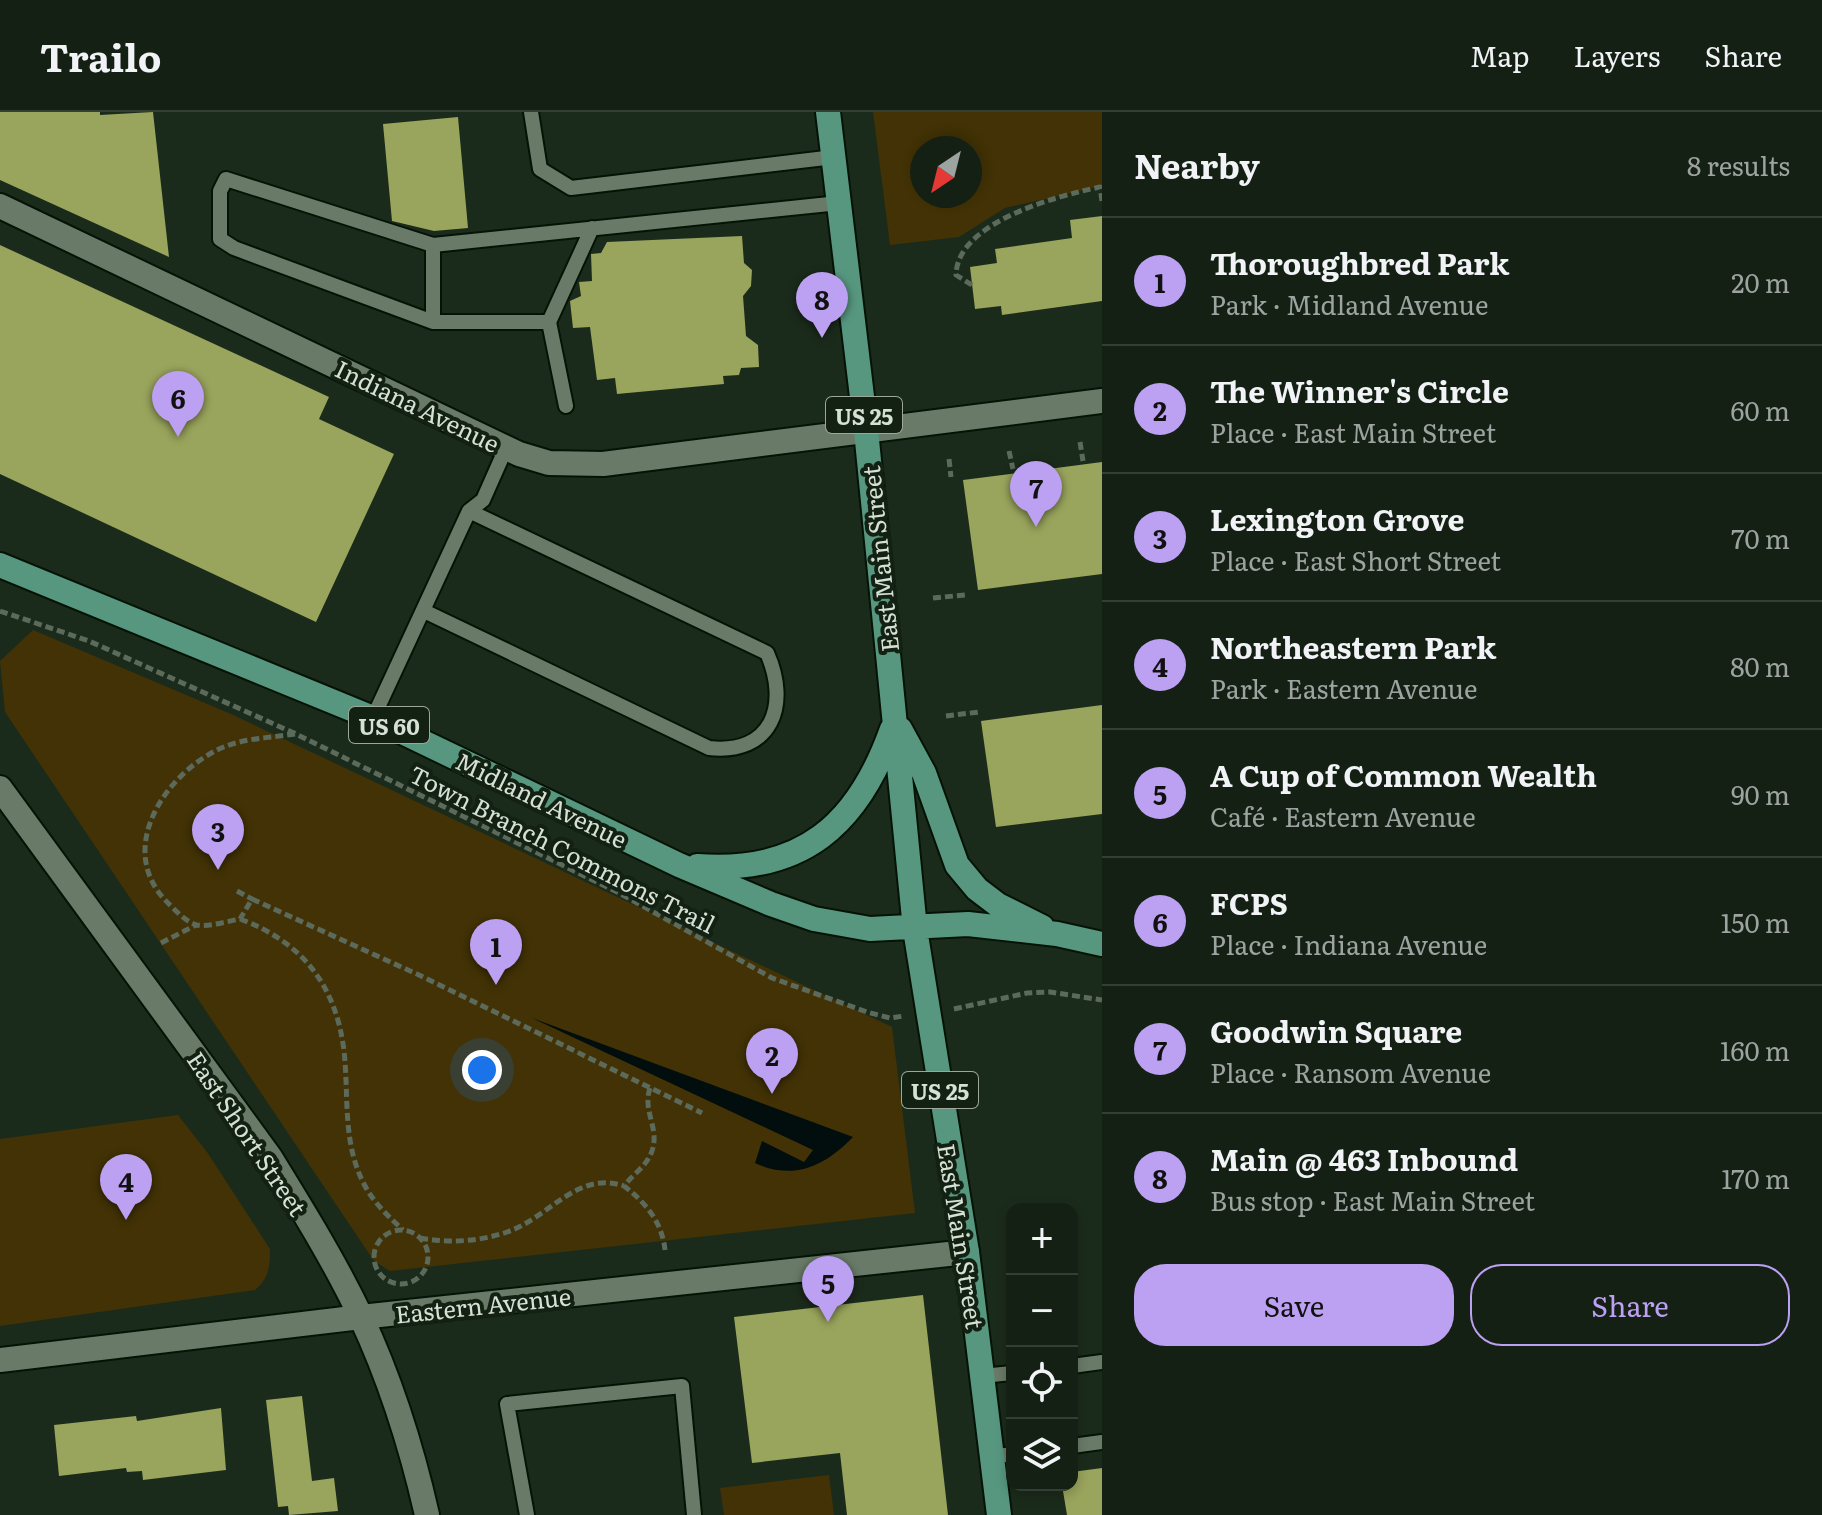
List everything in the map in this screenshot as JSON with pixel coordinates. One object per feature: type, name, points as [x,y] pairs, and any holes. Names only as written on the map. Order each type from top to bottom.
[{"type":"main road","name":"East Main Street","points":[[828,112],[866,430],[915,929],[967,1252],[982,1376],[1002,1456],[999,1515]]},
{"type":"main road","name":"Midland Avenue","points":[[0,565],[373,718],[679,865],[814,919],[870,929],[968,924],[1057,934]]},
{"type":"main road","name":"East Main Street","points":[[679,865],[734,869],[765,865],[809,847],[828,835],[850,810],[880,764],[895,719]]},
{"type":"main road","points":[[895,719],[924,773],[957,865],[977,889],[998,905],[1057,934],[1102,944]]},
{"type":"street","name":"Indiana Avenue","points":[[0,206],[506,448],[549,463],[603,464],[1102,401]]},
{"type":"street","name":"East Short Street","points":[[0,788],[270,1157],[361,1317],[419,1482],[427,1515]]},
{"type":"street","name":"Eastern Avenue","points":[[0,1360],[361,1317],[967,1252]]},
{"type":"lane","points":[[531,112],[540,169],[571,188],[834,157]]},
{"type":"lane","points":[[549,322],[433,322],[234,248],[220,239],[220,191],[226,179],[433,245],[839,203]]},
{"type":"lane","points":[[566,406],[549,322],[592,228]]},
{"type":"lane","points":[[433,245],[433,322]]},
{"type":"lane","points":[[373,718],[469,511],[483,500],[506,448]]},
{"type":"lane","points":[[424,611],[709,748],[732,750],[753,744],[769,727],[777,705],[774,668],[767,653],[469,511]]},
{"type":"lane","points":[[1078,1365],[1102,1362]]},
{"type":"lane","points":[[982,1376],[1006,1374]]},
{"type":"lane","points":[[527,1515],[507,1404],[682,1386],[694,1515]]},
{"type":"lane","points":[[1078,1445],[1102,1442]]},
{"type":"path","points":[[972,285],[956,275],[956,266],[960,252],[981,233],[1047,198],[1100,187],[1102,201]]},
{"type":"path","points":[[1080,442],[1083,461]]},
{"type":"path","points":[[1009,451],[1013,469]]},
{"type":"path","points":[[949,459],[951,477]]},
{"type":"path","points":[[933,598],[965,595]]},
{"type":"path","name":"Town Branch Commons Trail","points":[[0,611],[89,641],[296,734],[619,893],[772,978],[890,1018]]},
{"type":"path","points":[[946,716],[979,712]]},
{"type":"path","points":[[196,925],[157,893],[149,874],[145,854],[150,815],[173,782],[219,749],[243,741],[296,734]]},
{"type":"path","points":[[237,891],[419,975],[702,1113]]},
{"type":"path","points":[[240,919],[252,899]]},
{"type":"path","points":[[161,943],[196,925],[240,919],[297,949],[316,974],[340,1031],[348,1132],[363,1182],[376,1203],[403,1230],[420,1238],[463,1242],[489,1237],[531,1222],[581,1186],[611,1182],[624,1186],[651,1212],[662,1232],[665,1250]]},
{"type":"path","points":[[962,1008],[1038,992],[1102,1000]]},
{"type":"path","points":[[624,1186],[653,1150],[654,1131],[644,1103],[650,1088]]},
{"type":"path","points":[[403,1230],[381,1238],[374,1253],[376,1269],[389,1282],[406,1284],[421,1275],[428,1261],[420,1238]]},
{"type":"shaded area","points":[[873,112],[1102,112],[1102,186],[1005,208],[959,237],[890,245]]},
{"type":"shaded area","points":[[33,630],[231,714],[892,1027],[915,1213],[390,1271],[374,1261],[5,712],[0,661]]},
{"type":"shaded area","points":[[532,1018],[853,1137],[831,1156],[808,1168],[783,1171],[755,1163],[762,1141],[804,1162],[813,1150]]},
{"type":"shaded area","points":[[178,1115],[207,1152],[270,1249],[268,1272],[260,1286],[255,1290],[0,1326],[0,1139]]},
{"type":"shaded area","points":[[829,1475],[834,1515],[724,1515],[720,1488]]},
{"type":"building","points":[[0,112],[100,112],[100,115],[153,112],[169,257],[0,180]]},
{"type":"building","points":[[458,117],[468,228],[434,231],[392,221],[383,124]]},
{"type":"building","points":[[1102,216],[1102,301],[1002,315],[1001,306],[975,309],[970,267],[997,263],[995,249],[1072,238],[1070,220]]},
{"type":"building","points":[[742,236],[744,263],[752,270],[751,286],[743,296],[746,336],[758,345],[759,367],[741,368],[739,375],[723,376],[724,384],[617,394],[615,378],[597,380],[590,327],[573,328],[570,301],[581,296],[579,282],[592,281],[591,254],[601,253],[607,242]]},
{"type":"building","points":[[0,245],[329,397],[319,419],[394,454],[316,622],[0,474]]},
{"type":"building","points":[[1102,462],[1102,574],[978,590],[963,480]]},
{"type":"building","points":[[1102,705],[1102,814],[996,827],[981,721]]},
{"type":"building","points":[[923,1295],[948,1515],[847,1515],[840,1453],[752,1463],[734,1317]]},
{"type":"building","points":[[302,1396],[312,1481],[334,1478],[338,1511],[289,1515],[288,1506],[278,1507],[266,1400]]},
{"type":"building","points":[[221,1408],[226,1470],[143,1480],[142,1471],[127,1472],[126,1468],[59,1476],[54,1425],[136,1416],[137,1421]]},
{"type":"building","points":[[1102,1468],[1102,1515],[1067,1515],[1063,1491],[1078,1491],[1078,1471]]},
{"type":"place","name":"Main @ 463 Inbound","points":[[822,338]]},
{"type":"place","name":"FCPS","points":[[178,437]]},
{"type":"place","name":"Goodwin Square","points":[[1036,527]]},
{"type":"place","name":"Lexington Grove","points":[[218,870]]},
{"type":"place","name":"Thoroughbred Park","points":[[496,985]]},
{"type":"place","name":"The Winner's Circle","points":[[772,1094]]},
{"type":"place","name":"Northeastern Park","points":[[126,1220]]},
{"type":"place","name":"A Cup of Common Wealth","points":[[828,1322]]}]
